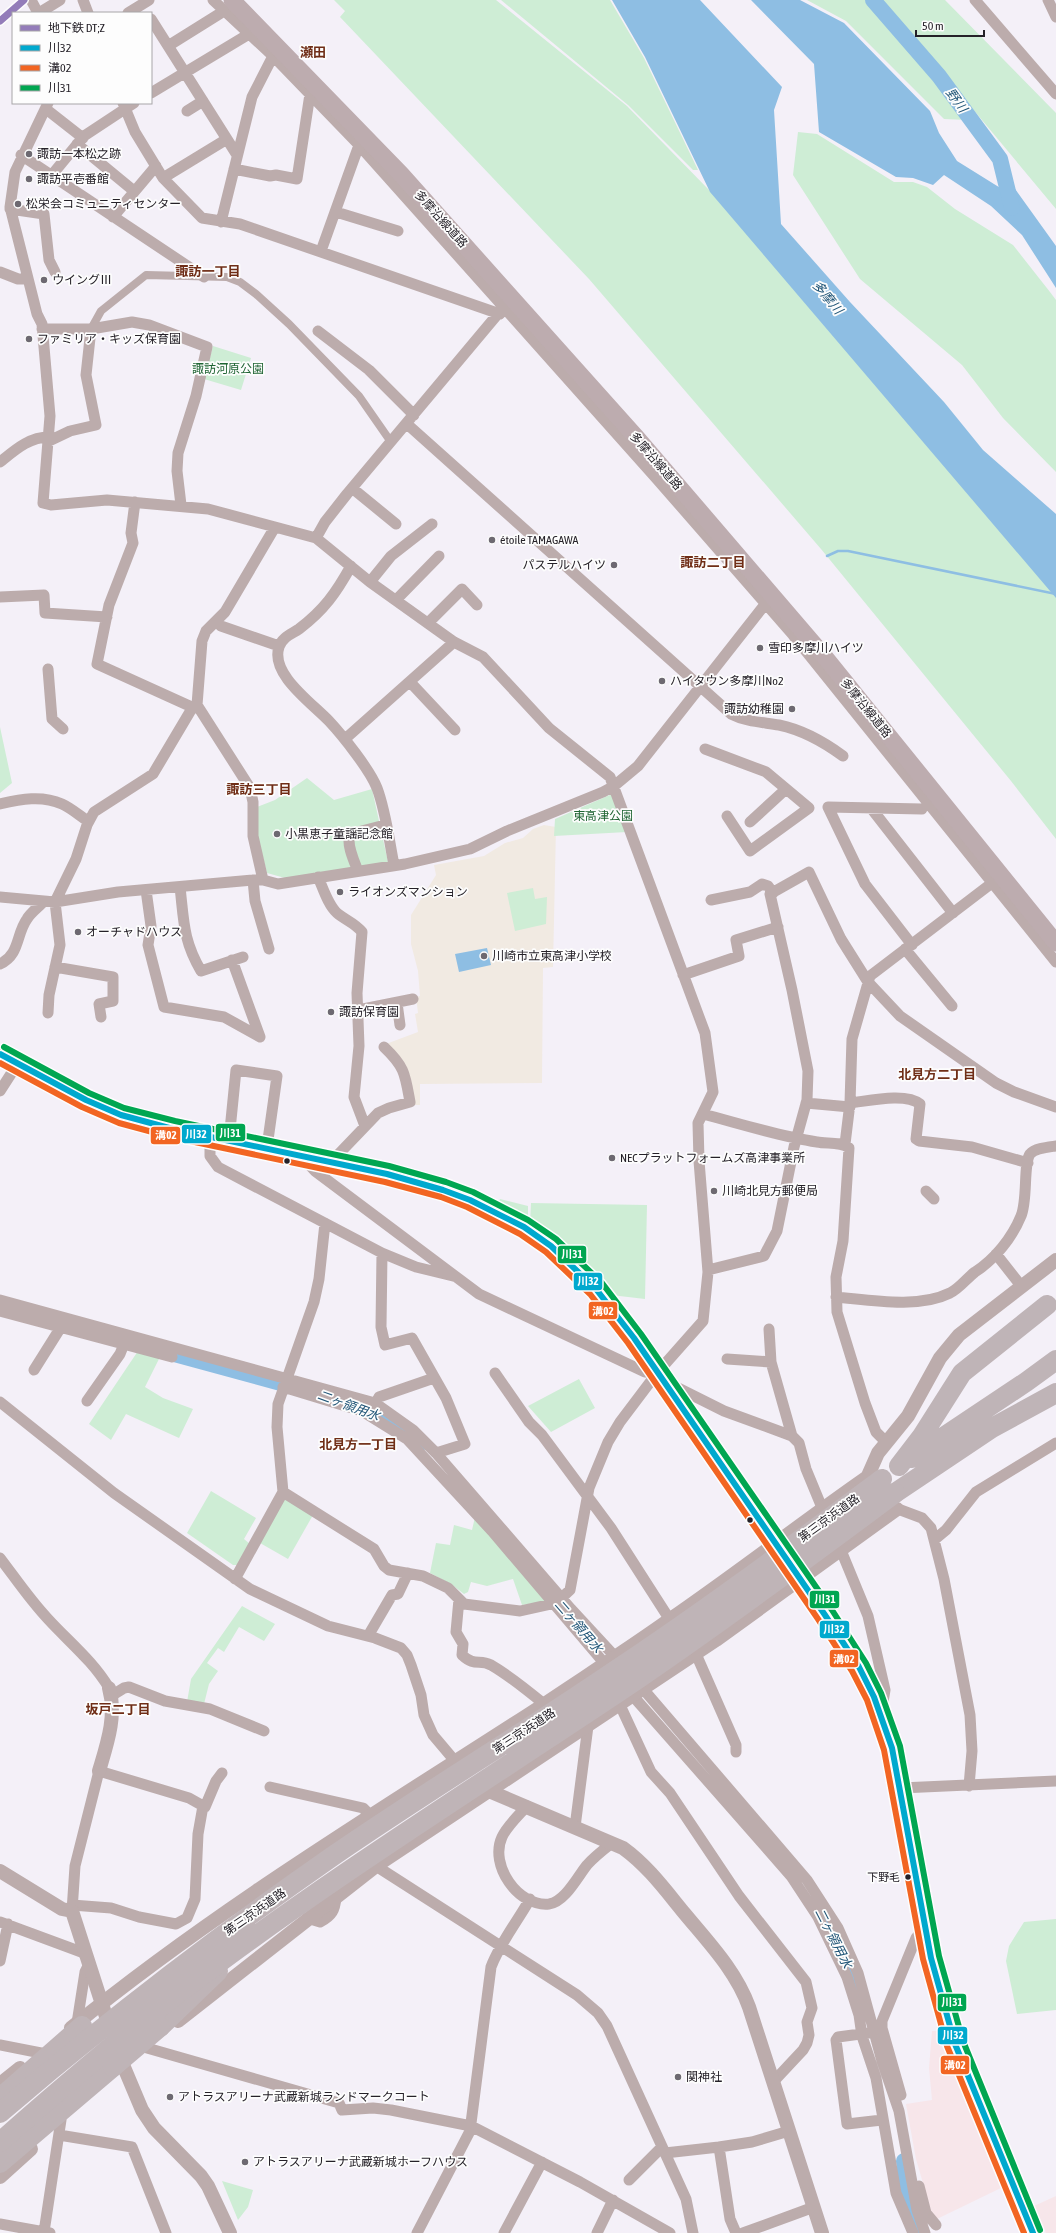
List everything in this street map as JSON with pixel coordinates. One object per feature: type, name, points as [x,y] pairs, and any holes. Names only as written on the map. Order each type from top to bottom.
[{"type":"highway","points":[[0,1054],[113,1112],[140,1121],[210,1137],[268,1147],[407,1178],[450,1191],[489,1207],[532,1232],[570,1262],[601,1294],[637,1341],[658,1374],[801,1580],[859,1667],[881,1714],[901,1788],[925,1927],[936,1979],[956,2044],[1033,2233]]},
{"type":"highway","points":[[899,1466],[922,1436],[962,1373],[1047,1305]]},
{"type":"highway","name":"第三京浜道路","points":[[0,2142],[103,2053],[188,1986],[248,1942],[419,1824],[621,1690],[787,1573],[882,1487],[899,1466],[1026,1382],[1056,1360]]},
{"type":"highway","name":"第三京浜道路","points":[[0,2112],[92,2034],[160,1981],[335,1855],[609,1675],[882,1487],[1056,1393]]},
{"type":"highway","points":[[0,2098],[82,2026],[149,1974],[261,1896],[335,1855]]},
{"type":"highway","points":[[0,2163],[61,2115],[160,2027],[248,1942]]},
{"type":"main road","name":"多摩沿線道路","points":[[228,6],[401,174],[769,599],[1056,943]]},
{"type":"street","points":[[31,0],[38,12]]},
{"type":"street","points":[[41,12],[60,0]]},
{"type":"street","points":[[83,0],[88,12]]},
{"type":"street","points":[[213,0],[228,6],[249,34],[273,56],[359,145],[502,310],[769,599],[992,883],[1056,962]]},
{"type":"street","points":[[1048,0],[1056,17]]},
{"type":"street","points":[[979,2],[1056,94]]},
{"type":"street","points":[[130,12],[144,4]]},
{"type":"street","points":[[168,46],[228,6]]},
{"type":"street","points":[[152,21],[237,155]]},
{"type":"street","points":[[152,92],[249,34]]},
{"type":"street","points":[[221,222],[252,97],[273,56]]},
{"type":"street","points":[[234,169],[270,176],[276,175],[297,179],[310,94]]},
{"type":"street","points":[[187,111],[203,101]]},
{"type":"street","points":[[51,176],[80,141],[128,105],[135,132],[163,178],[202,218],[240,224],[502,310]]},
{"type":"street","points":[[134,191],[80,141],[47,106],[21,155],[11,184],[6,206],[42,329],[50,416],[43,503],[52,505],[107,500],[181,505],[208,509],[316,538],[370,582],[454,642],[483,656],[549,728],[610,777],[705,1033],[713,1092],[698,1123],[698,1161],[708,1270],[703,1321],[620,1422],[608,1442],[587,1497],[570,1590],[558,1601],[520,1611],[464,1604],[448,1588],[423,1576],[389,1570],[384,1566],[379,1554],[374,1549],[283,1492]]},
{"type":"street","points":[[163,178],[227,139]]},
{"type":"street","points":[[322,251],[359,145]]},
{"type":"street","points":[[21,155],[204,277]]},
{"type":"street","points":[[112,216],[156,166]]},
{"type":"street","points":[[6,206],[44,214],[49,260],[55,272]]},
{"type":"street","points":[[336,212],[398,231]]},
{"type":"street","points":[[0,272],[18,280],[28,279]]},
{"type":"street","points":[[0,462],[26,442],[38,437],[49,439],[70,431],[96,425],[86,375],[91,329],[101,311],[146,275],[227,277],[240,282],[256,294],[288,324],[359,396],[391,442]]},
{"type":"street","points":[[316,538],[325,522],[352,488],[411,420],[502,310]]},
{"type":"street","points":[[42,329],[91,329],[132,322],[149,325],[207,347],[196,396],[178,453],[177,470],[181,505]]},
{"type":"street","points":[[318,330],[369,370],[411,420],[731,714],[756,723],[780,725],[820,739],[843,756]]},
{"type":"street","points":[[352,488],[396,524]]},
{"type":"street","points":[[135,502],[131,533],[133,543],[122,576],[113,594],[97,664],[195,706],[250,788],[253,802],[258,880],[255,901],[269,949]]},
{"type":"street","points":[[370,582],[391,556],[432,524]]},
{"type":"street","points":[[0,964],[10,957],[16,948],[26,920],[50,901],[76,859],[88,822],[94,812],[153,774],[195,706],[202,641],[206,631],[225,612],[275,527]]},
{"type":"street","points":[[396,600],[439,556]]},
{"type":"street","points":[[351,566],[333,598],[312,619],[282,640],[279,646],[279,664],[287,680],[345,739],[376,787],[394,865]]},
{"type":"street","points":[[428,623],[462,589],[477,605]]},
{"type":"street","points":[[0,597],[44,595],[45,613],[107,617]]},
{"type":"street","points":[[0,897],[50,901],[146,890],[258,880],[278,884],[394,865],[480,846],[507,831],[614,786],[638,766],[700,685],[769,599]]},
{"type":"street","points":[[216,621],[221,626],[279,646]]},
{"type":"street","points":[[345,739],[454,642]]},
{"type":"street","points":[[48,669],[52,718],[63,729]]},
{"type":"street","points":[[410,682],[454,730]]},
{"type":"street","points":[[706,749],[766,772],[809,808],[750,851],[727,816]]},
{"type":"street","points":[[750,822],[786,789]]},
{"type":"street","points":[[0,804],[25,798],[40,799],[62,804],[88,822]]},
{"type":"street","points":[[922,809],[828,807],[865,884],[952,1006]]},
{"type":"street","points":[[871,808],[953,913]]},
{"type":"street","points":[[358,871],[351,850],[349,838],[350,834],[385,824]]},
{"type":"street","points":[[708,1270],[764,1256],[777,1231],[791,1159],[798,1138],[806,1103],[808,1071],[770,894],[810,872],[841,939],[868,982],[900,1016],[932,1040],[1000,1085],[1014,1092],[1056,1107]]},
{"type":"street","points":[[318,877],[332,908],[337,914],[357,926],[362,932],[357,993],[359,1046],[354,1097],[365,1126]]},
{"type":"street","points":[[845,1144],[850,1105],[852,1039],[868,982],[874,972],[992,883]]},
{"type":"street","points":[[711,900],[750,892],[762,884],[768,886],[773,893]]},
{"type":"street","points":[[146,890],[151,926],[148,945],[164,1007],[224,1017],[260,1037],[237,959],[201,971],[191,954],[185,937],[180,888]]},
{"type":"street","points":[[48,1014],[49,995],[60,945],[50,901]]},
{"type":"street","points":[[683,975],[739,956],[736,940],[778,927]]},
{"type":"street","points":[[55,967],[112,977],[113,1001],[99,1004],[101,1018]]},
{"type":"street","points":[[358,1010],[413,999]]},
{"type":"street","points":[[396,1002],[400,1025]]},
{"type":"street","points":[[331,1162],[365,1126],[384,1110],[410,1102],[403,1069],[399,1062],[384,1047]]},
{"type":"street","points":[[0,1091],[18,1063]]},
{"type":"street","points":[[229,1140],[236,1070],[277,1076],[268,1147]]},
{"type":"street","points":[[806,1103],[850,1105],[905,1097],[915,1099],[920,1104],[916,1139],[919,1141],[972,1147],[1028,1162]]},
{"type":"street","points":[[703,1114],[798,1138],[845,1144],[850,1148],[844,1241],[836,1276],[837,1312],[865,1403],[876,1432],[887,1443]]},
{"type":"street","points":[[210,1137],[210,1156],[218,1167],[382,1253],[416,1267],[456,1277]]},
{"type":"street","points":[[836,1297],[915,1302],[951,1293],[996,1254],[1015,1229],[1022,1215],[1027,1192],[1028,1162],[1030,1154],[1034,1150],[1056,1146]]},
{"type":"street","points":[[300,1155],[315,1171],[479,1294],[645,1372],[658,1374]]},
{"type":"street","points":[[235,1579],[283,1492],[277,1427],[278,1404],[284,1383],[314,1302],[319,1279],[324,1223]]},
{"type":"street","points":[[382,1253],[381,1327],[386,1345],[412,1338],[434,1378],[465,1444],[436,1453]]},
{"type":"street","points":[[996,1254],[1022,1287]]},
{"type":"street","points":[[0,2177],[61,2115],[124,2067],[304,1921],[376,1866],[486,1795],[696,1654],[841,1550],[882,1487],[878,1453],[918,1400],[933,1368],[959,1335],[1056,1260]]},
{"type":"street","points":[[0,1300],[120,1332],[284,1383],[370,1415],[392,1428],[412,1444],[558,1601]]},
{"type":"street","points":[[0,1311],[172,1357]]},
{"type":"street","points":[[34,1370],[61,1327]]},
{"type":"street","points":[[769,1329],[771,1362],[792,1436]]},
{"type":"street","points":[[87,1401],[120,1354],[124,1344]]},
{"type":"street","points":[[727,1359],[771,1362]]},
{"type":"street","points":[[495,1372],[611,1528],[670,1620]]},
{"type":"street","points":[[370,1415],[379,1397],[434,1378]]},
{"type":"street","points":[[284,1383],[360,1397],[375,1403],[413,1430],[436,1453],[558,1601],[610,1660],[628,1671],[638,1693],[799,1887],[818,1917],[847,1977],[859,2015],[872,2032],[902,2100],[915,2174],[926,2213],[936,2225]]},
{"type":"street","points":[[668,1388],[674,1386],[724,1411],[792,1436],[799,1443],[806,1470],[868,1616],[885,1690],[881,1714]]},
{"type":"street","points":[[0,1402],[114,1494],[235,1579],[267,1597],[328,1626],[368,1636],[401,1648],[407,1655],[421,1695],[424,1715],[433,1735],[486,1795],[527,1806],[612,1843],[623,1848],[643,1864],[722,1959],[746,1998],[822,2233]]},
{"type":"street","points":[[934,1540],[946,1530],[976,1492],[1056,1443]]},
{"type":"street","points":[[0,2084],[41,2053],[101,2003],[271,1881],[339,1835],[390,1804],[544,1704],[670,1620],[830,1527],[871,1505],[874,1494],[882,1487]]},
{"type":"street","points":[[873,1498],[882,1487]]},
{"type":"street","points":[[0,2121],[111,2034],[287,1904],[628,1671],[714,1619],[783,1554],[822,1509],[882,1487]]},
{"type":"street","points":[[830,1527],[856,1502],[882,1487]]},
{"type":"street","points":[[882,1487],[922,1518],[931,1528],[944,1579],[970,1715],[972,1751],[969,1786]]},
{"type":"street","points":[[0,1558],[36,1605],[101,1674],[110,1692],[112,1721],[75,1866],[72,1908],[86,1959],[111,2034],[142,2110],[150,2122],[201,2176],[208,2186],[230,2233]]},
{"type":"street","points":[[368,1636],[392,1595],[398,1594],[408,1574]]},
{"type":"street","points":[[459,1598],[456,1632],[463,1644],[462,1656],[470,1662],[489,1664],[517,1682],[544,1704]]},
{"type":"street","points":[[696,1654],[736,1745],[736,1752]]},
{"type":"street","points":[[110,1692],[129,1687],[165,1701],[210,1709],[264,1731]]},
{"type":"street","points":[[638,1693],[828,1911],[848,1950],[872,2032],[899,2111],[916,2210],[925,2233]]},
{"type":"street","points":[[620,1705],[651,1772],[670,1793],[739,1896],[806,1982],[812,2008],[807,2022],[809,2035],[807,2043],[803,2050],[774,2081]]},
{"type":"street","points":[[575,1827],[588,1726]]},
{"type":"street","points":[[99,1771],[182,1796],[203,1806]]},
{"type":"street","points":[[0,1871],[62,1909],[111,1908],[139,1917],[176,1924],[187,1918],[194,1899],[198,1834],[203,1806],[205,1807],[216,1781],[222,1772]]},
{"type":"street","points":[[901,1788],[1056,1781]]},
{"type":"street","points":[[270,1786],[363,1808],[371,1816]]},
{"type":"street","points":[[390,1804],[415,1840]]},
{"type":"street","points":[[527,1806],[501,1838],[500,1850],[501,1867],[508,1882],[530,1899],[549,1904],[556,1900],[568,1891],[587,1866],[612,1843]]},
{"type":"street","points":[[376,1866],[577,1995],[598,2013],[607,2026],[686,2199],[693,2233]]},
{"type":"street","points":[[271,1881],[287,1904],[304,1921]]},
{"type":"street","points":[[417,2233],[471,2126],[488,1978],[498,1949],[530,1899]]},
{"type":"street","points":[[0,1961],[4,1923],[86,1959]]},
{"type":"street","points":[[913,2233],[901,2210],[896,2193],[882,2120],[876,2078],[872,2032],[889,2001],[916,1938],[925,1927]]},
{"type":"street","points":[[77,2022],[86,1959]]},
{"type":"street","points":[[872,2032],[838,2037],[836,2040],[847,2124],[882,2120]]},
{"type":"street","points":[[0,2136],[111,2034]]},
{"type":"street","points":[[0,2045],[41,2053]]},
{"type":"street","points":[[147,2048],[339,2103],[342,2110],[373,2108],[391,2110],[471,2126],[613,2200],[670,2233]]},
{"type":"street","points":[[0,2224],[47,2233],[61,2115]]},
{"type":"street","points":[[629,2180],[663,2150],[719,2148],[789,2132]]},
{"type":"street","points":[[59,2135],[132,2147],[166,2233]]},
{"type":"street","points":[[719,2148],[730,2219],[736,2233]]},
{"type":"street","points":[[504,2233],[542,2162]]},
{"type":"street","points":[[598,2233],[613,2200]]},
{"type":"street","points":[[743,2233],[814,2207]]},
{"type":"shaded area","name":"川崎市立東高津小学校","points":[[544,825],[556,827],[553,967],[543,968],[542,1083],[420,1084],[420,1105],[413,1105],[386,1044],[418,1032],[415,1014],[418,1013],[416,997],[420,996],[418,971],[411,944],[411,915],[436,875],[434,865],[484,856],[505,843],[523,838],[533,829]]},
{"type":"shaded area","points":[[932,2031],[940,2031],[1005,2186],[937,2219],[931,2211],[916,2159],[906,2104],[932,2100],[929,2068]]},
{"type":"shaded area","points":[[1056,2196],[1056,2233],[1046,2233],[1034,2206]]},
{"type":"green space","points":[[334,0],[496,0],[627,106],[710,191],[1056,597],[1056,839],[1011,781],[821,549],[589,279],[340,17],[345,11]]},
{"type":"green space","points":[[501,0],[610,0],[644,58],[698,170],[693,170],[628,105]]},
{"type":"green space","points":[[807,0],[865,0],[967,120],[944,119],[846,21]]},
{"type":"green space","points":[[882,0],[945,0],[1056,113],[1056,209]]},
{"type":"green space","points":[[798,132],[817,134],[894,182],[913,182],[927,187],[955,209],[1013,245],[1050,292],[1056,300],[1056,472],[1003,418],[962,365],[860,279],[793,175]]},
{"type":"green space","name":"諏訪河原公園","points":[[213,346],[251,358],[241,390],[204,379]]},
{"type":"green space","points":[[0,727],[12,783],[0,793]]},
{"type":"green space","points":[[307,778],[334,800],[372,789],[388,862],[285,878],[267,873],[257,834],[257,807],[275,800]]},
{"type":"green space","name":"東高津公園","points":[[612,794],[627,832],[554,836],[555,819]]},
{"type":"green space","points":[[533,888],[535,899],[547,897],[546,924],[515,931],[507,893]]},
{"type":"green space","points":[[500,1199],[528,1206],[528,1223],[498,1203]]},
{"type":"green space","points":[[531,1203],[647,1205],[645,1299],[611,1295],[530,1224]]},
{"type":"green space","points":[[138,1351],[160,1357],[145,1387],[163,1398],[193,1409],[179,1438],[126,1414],[111,1440],[89,1424]]},
{"type":"green space","points":[[579,1379],[595,1408],[551,1432],[528,1406]]},
{"type":"green space","points":[[211,1491],[256,1518],[244,1539],[250,1544],[238,1565],[233,1565],[187,1533]]},
{"type":"green space","points":[[285,1497],[313,1515],[288,1559],[260,1543]]},
{"type":"green space","points":[[475,1517],[548,1601],[522,1605],[513,1579],[487,1586],[471,1582],[468,1592],[464,1594],[451,1584],[430,1573],[436,1543],[450,1545],[454,1525],[472,1530]]},
{"type":"green space","points":[[242,1606],[275,1624],[264,1641],[239,1627],[224,1652],[218,1648],[207,1663],[218,1671],[209,1684],[204,1704],[187,1702],[191,1679]]},
{"type":"green space","points":[[1056,1919],[1056,2010],[1017,2014],[1006,1961],[1009,1946],[1024,1922]]},
{"type":"green space","points":[[222,2181],[253,2190],[248,2207],[238,2220]]},
{"type":"water","name":"多摩川","points":[[612,0],[700,0],[782,87],[774,110],[781,224],[850,302],[944,402],[983,450],[1056,514],[1056,598],[710,192],[645,57]]},
{"type":"water","points":[[751,0],[800,0],[844,23],[930,111],[939,133],[957,161],[1002,189],[1013,186],[1056,246],[1056,288],[1022,235],[991,206],[944,175],[933,185],[913,178],[896,177],[819,132],[814,64]]},
{"type":"water","points":[[487,948],[491,965],[459,972],[455,954]]},
{"type":"waterway","name":"野川","points":[[873,0],[939,76],[1000,159],[1012,208]]},
{"type":"waterway","points":[[827,556],[838,551],[848,551],[1056,594]]},
{"type":"waterway","name":"二ヶ領用水","points":[[156,1349],[299,1388]]},
{"type":"waterway","name":"二ヶ領用水","points":[[356,1405],[386,1418],[419,1444]]},
{"type":"waterway","name":"二ヶ領用水","points":[[818,1905],[850,1969],[863,2011]]},
{"type":"waterway","name":"二ヶ領用水","points":[[904,2161],[909,2206],[919,2233]]},
{"type":"metro line","name":"DT;Z","points":[[0,21],[24,0]]},
{"type":"transit line","name":"川31","points":[[4,1047],[89,1093],[124,1108],[175,1121],[389,1166],[446,1182],[473,1192],[528,1220],[556,1239],[602,1283],[641,1334],[832,1610],[866,1663],[881,1693],[900,1746],[939,1956],[963,2041],[1040,2230]]},
{"type":"transit line","name":"川32","points":[[0,1054],[86,1100],[121,1115],[173,1129],[387,1174],[443,1190],[470,1200],[524,1227],[551,1246],[596,1289],[634,1338],[825,1615],[859,1667],[874,1697],[892,1748],[931,1958],[955,2044],[1033,2233]]},
{"type":"transit line","name":"溝02","points":[[0,1063],[82,1107],[119,1123],[171,1137],[385,1182],[441,1197],[467,1207],[520,1234],[546,1252],[590,1294],[628,1343],[818,1619],[852,1671],[867,1700],[884,1750],[923,1959],[947,2046],[1024,2233]]},
{"type":"place","name":"諏訪一本松之跡","points":[[29,154]]},
{"type":"place","name":"諏訪平壱番館","points":[[29,179]]},
{"type":"place","name":"松栄会コミュニティセンター","points":[[18,204]]},
{"type":"place","name":"ウイングⅢ","points":[[44,280]]},
{"type":"place","name":"ファミリア・キッズ保育園","points":[[29,339]]},
{"type":"place","name":"étoile TAMAGAWA","points":[[492,540]]},
{"type":"place","name":"パステルハイツ","points":[[614,565]]},
{"type":"place","name":"雪印多摩川ハイツ","points":[[760,648]]},
{"type":"place","name":"ハイタウン多摩川No2","points":[[662,681]]},
{"type":"place","name":"諏訪幼稚園","points":[[792,709]]},
{"type":"place","name":"小黒恵子童謡記念館","points":[[277,834]]},
{"type":"place","name":"ライオンズマンション","points":[[340,892]]},
{"type":"place","name":"オーチャドハウス","points":[[78,932]]},
{"type":"place","name":"川崎市立東高津小学校","points":[[484,956]]},
{"type":"place","name":"諏訪保育園","points":[[331,1012]]},
{"type":"place","name":"NECプラットフォームズ高津事業所","points":[[612,1158]]},
{"type":"place","name":"川崎北見方郵便局","points":[[714,1191]]},
{"type":"place","name":"下野毛","points":[[908,1877]]},
{"type":"place","name":"関神社","points":[[678,2077]]},
{"type":"place","name":"アトラスアリーナ武蔵新城ランドマークコート","points":[[170,2097]]},
{"type":"place","name":"アトラスアリーナ武蔵新城ホーフハウス","points":[[245,2162]]},
{"type":"district","name":"瀬田","points":[[313,52]]},
{"type":"district","name":"諏訪一丁目","points":[[208,271]]},
{"type":"district","name":"諏訪二丁目","points":[[713,562]]},
{"type":"district","name":"諏訪三丁目","points":[[259,789]]},
{"type":"district","name":"北見方二丁目","points":[[937,1074]]},
{"type":"district","name":"北見方一丁目","points":[[358,1444]]},
{"type":"district","name":"坂戸二丁目","points":[[118,1709]]}]
